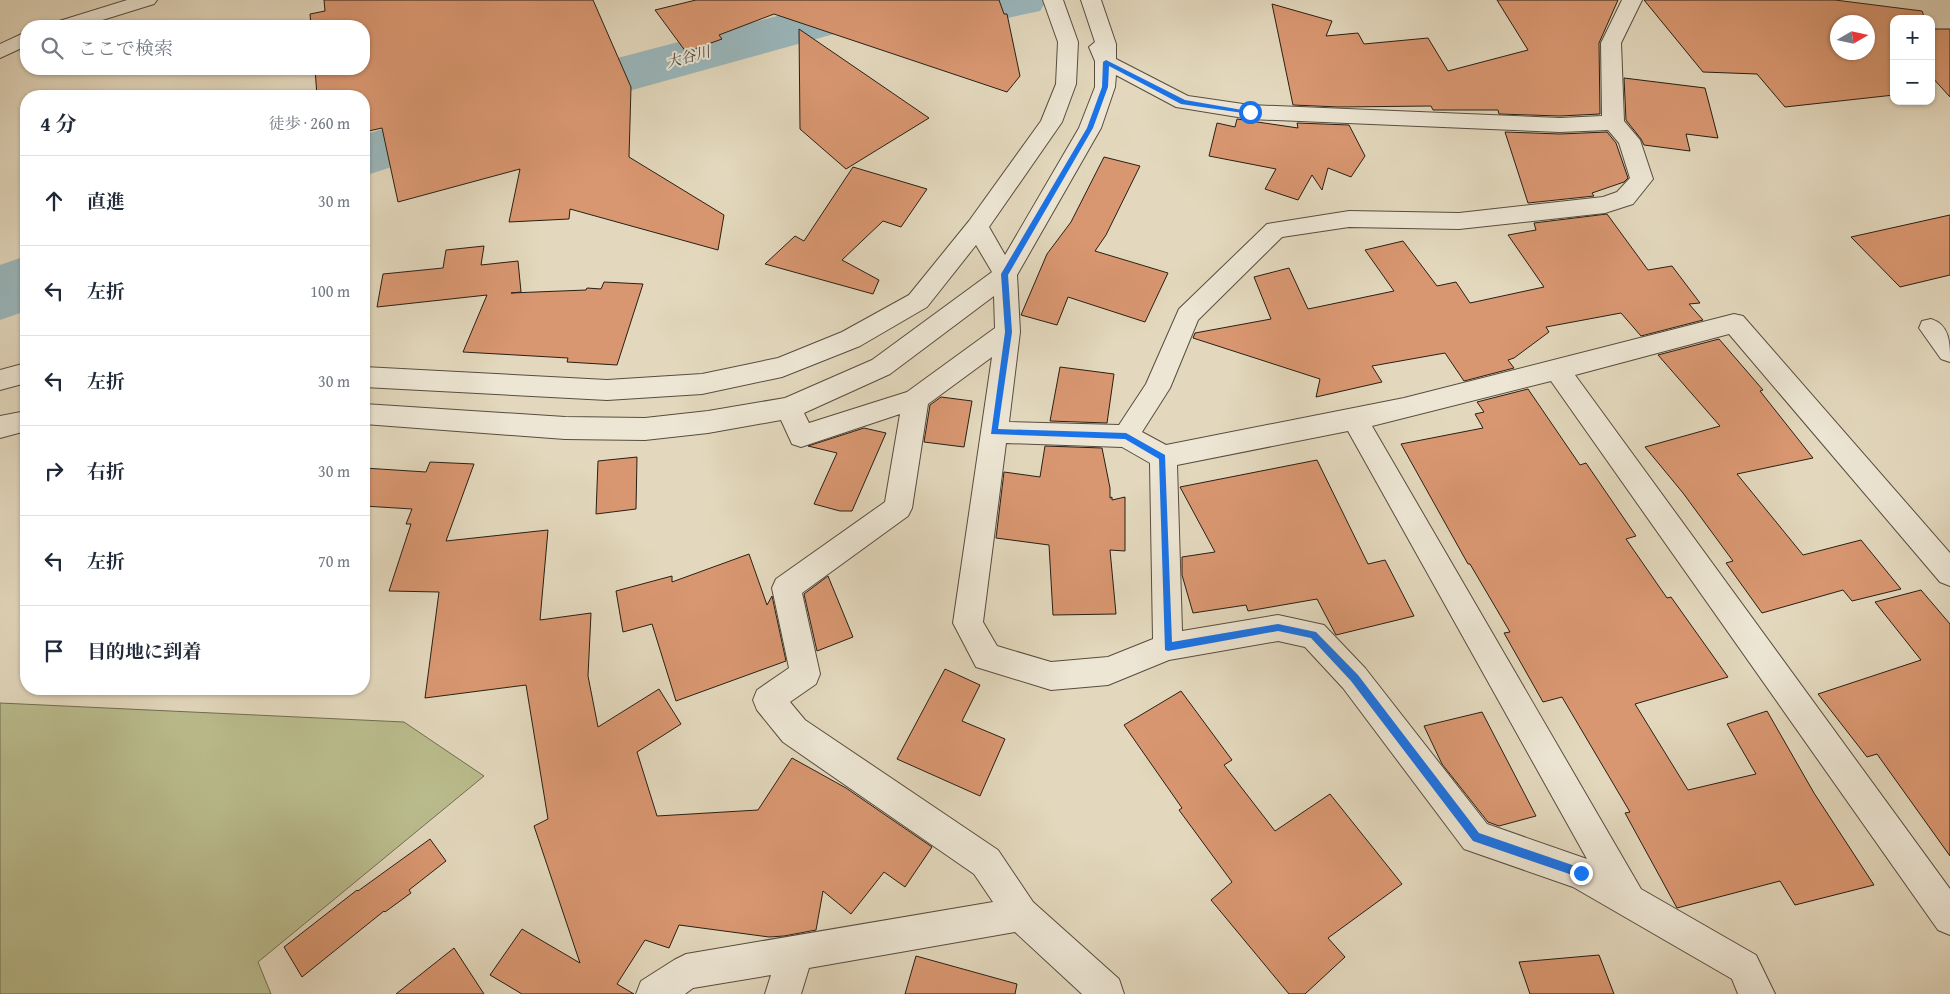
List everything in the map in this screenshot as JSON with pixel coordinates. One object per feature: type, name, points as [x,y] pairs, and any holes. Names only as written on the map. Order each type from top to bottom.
[{"type":"street","points":[[82,20],[147,0]]},
{"type":"street","points":[[370,376],[607,390],[702,384],[782,367],[850,339],[918,301],[977,227],[1051,122],[1066,84],[1068,42],[1053,0]]},
{"type":"street","points":[[1070,0],[1082,9],[1106,62],[1183,102],[1250,112],[1560,125],[1613,123]]},
{"type":"street","points":[[370,414],[565,428],[645,429],[708,422],[789,408],[881,367],[1005,274],[1090,128],[1105,87],[1106,62],[1106,44],[1091,0]]},
{"type":"street","points":[[1126,436],[1157,388],[1188,315],[1275,230],[1348,219],[1459,221],[1605,205],[1625,198],[1642,179],[1629,140],[1613,123],[1611,43],[1632,0]]},
{"type":"street","points":[[0,52],[20,41]]},
{"type":"street","points":[[977,227],[1005,274],[1008,332],[968,623],[987,657],[1051,676],[1108,671],[1168,647],[1278,628],[1313,634],[1354,678],[1476,837],[1581,873],[1744,967],[1757,994]]},
{"type":"street","points":[[994,432],[1126,436],[1163,457],[1218,444],[1355,419],[1556,370],[1734,322],[1950,573]]},
{"type":"street","points":[[1930,328],[1950,352]]},
{"type":"street","points":[[789,408],[801,436],[916,399],[1008,332]]},
{"type":"street","points":[[1556,370],[1950,918]]},
{"type":"street","points":[[0,380],[20,375]]},
{"type":"street","points":[[916,399],[898,508],[786,588],[805,674],[768,700],[794,731],[986,862],[1021,914],[1106,994]]},
{"type":"street","points":[[1355,419],[1629,900]]},
{"type":"street","points":[[0,427],[20,422]]},
{"type":"street","points":[[1163,457],[1168,647]]},
{"type":"street","points":[[654,994],[686,972],[1021,914]]},
{"type":"street","points":[[783,994],[796,952]]},
{"type":"green space","points":[[0,703],[404,722],[484,776],[258,962],[271,994],[0,994]]},
{"type":"building","points":[[324,0],[593,0],[631,87],[629,157],[724,215],[718,250],[570,209],[569,219],[509,222],[520,169],[398,202],[382,128],[370,131],[370,90],[317,90],[315,75],[370,75],[370,20],[310,20],[310,14],[325,11]]},
{"type":"building","points":[[696,0],[999,0],[1004,14],[1007,14],[1020,76],[1007,92],[774,14],[719,35],[722,39],[686,52],[655,10]]},
{"type":"building","points":[[1497,0],[1618,0],[1599,43],[1600,114],[1560,116],[1499,114],[1498,110],[1433,110],[1431,106],[1339,107],[1293,105],[1272,4],[1332,21],[1326,36],[1358,33],[1364,44],[1428,38],[1448,71],[1528,50]]},
{"type":"building","points":[[1644,0],[1835,0],[1922,11],[1924,15],[1890,15],[1890,95],[1785,107],[1757,74],[1703,72]]},
{"type":"building","points":[[799,29],[929,118],[846,169],[800,129]]},
{"type":"building","points":[[1935,29],[1950,29],[1950,97],[1935,80]]},
{"type":"building","points":[[1624,78],[1705,88],[1718,138],[1686,134],[1690,151],[1644,145],[1626,120]]},
{"type":"building","points":[[1237,119],[1298,128],[1297,123],[1349,125],[1365,156],[1351,177],[1328,168],[1322,190],[1312,175],[1298,200],[1265,189],[1276,169],[1209,156],[1217,123],[1235,127]]},
{"type":"building","points":[[1505,132],[1560,134],[1607,132],[1616,143],[1628,178],[1624,182],[1592,193],[1594,196],[1528,203]]},
{"type":"building","points":[[1104,157],[1140,166],[1106,235],[1095,251],[1168,273],[1145,322],[1068,297],[1057,325],[1021,315],[1047,254],[1071,222]]},
{"type":"building","points":[[853,167],[927,189],[901,227],[883,221],[842,260],[879,280],[873,294],[765,264],[795,236],[804,241]]},
{"type":"building","points":[[1607,214],[1648,270],[1672,266],[1700,303],[1689,304],[1703,320],[1641,336],[1621,313],[1546,327],[1549,332],[1514,358],[1508,360],[1514,368],[1464,381],[1445,353],[1372,366],[1382,382],[1316,397],[1320,379],[1193,338],[1195,333],[1271,319],[1254,277],[1289,268],[1308,309],[1394,291],[1365,250],[1403,241],[1437,286],[1456,282],[1470,303],[1544,287],[1508,235],[1536,230],[1534,223]]},
{"type":"building","points":[[1950,215],[1950,275],[1900,287],[1851,237]]},
{"type":"building","points":[[484,246],[481,265],[518,261],[521,292],[511,293],[586,290],[587,288],[601,289],[604,282],[643,284],[617,365],[567,362],[568,358],[463,352],[487,295],[377,307],[383,274],[443,268],[446,250]]},
{"type":"building","points":[[1719,339],[1763,390],[1760,391],[1813,458],[1737,474],[1803,555],[1861,540],[1901,589],[1852,601],[1843,590],[1762,613],[1726,563],[1733,561],[1683,493],[1645,447],[1720,426],[1658,355]]},
{"type":"building","points":[[1060,367],[1114,374],[1107,423],[1050,421]]},
{"type":"building","points":[[1528,389],[1580,465],[1586,463],[1636,536],[1626,539],[1667,598],[1671,597],[1728,677],[1635,704],[1688,790],[1756,774],[1727,724],[1767,711],[1814,793],[1874,885],[1795,905],[1780,881],[1677,908],[1625,813],[1630,812],[1562,697],[1543,702],[1504,633],[1510,632],[1470,564],[1468,564],[1401,444],[1483,428],[1475,414],[1484,412],[1477,402]]},
{"type":"building","points":[[941,397],[972,401],[964,447],[924,442],[930,405]]},
{"type":"building","points":[[864,428],[886,433],[852,511],[840,511],[814,504],[837,453],[808,446]]},
{"type":"building","points":[[1045,446],[1102,448],[1110,488],[1110,498],[1112,497],[1112,500],[1125,497],[1125,551],[1110,550],[1116,614],[1053,615],[1049,545],[996,538],[1004,472],[1040,477]]},
{"type":"building","points":[[637,457],[636,509],[596,514],[598,461]]},
{"type":"building","points":[[1317,460],[1368,564],[1385,560],[1414,616],[1336,635],[1317,599],[1248,611],[1246,605],[1193,613],[1182,575],[1182,557],[1215,552],[1180,487]]},
{"type":"building","points":[[430,462],[474,464],[446,541],[548,530],[540,620],[591,613],[588,676],[598,727],[659,689],[681,724],[637,752],[657,816],[758,810],[792,758],[846,788],[932,847],[905,887],[884,872],[851,914],[823,891],[816,930],[784,936],[769,937],[679,925],[669,948],[645,940],[617,984],[634,994],[522,994],[490,975],[522,929],[580,963],[534,826],[548,819],[526,685],[425,698],[439,592],[389,591],[411,524],[406,524],[412,509],[370,506],[370,468],[426,472]]},
{"type":"building","points":[[749,554],[767,605],[772,596],[786,661],[676,701],[652,624],[623,632],[616,591],[672,576],[672,582]]},
{"type":"building","points":[[828,576],[853,637],[817,651],[804,594]]},
{"type":"building","points":[[1921,590],[1950,624],[1950,856],[1877,754],[1867,757],[1818,694],[1921,660],[1875,602]]},
{"type":"building","points":[[945,669],[980,685],[962,721],[1005,739],[980,796],[897,759]]},
{"type":"building","points":[[1181,691],[1232,760],[1224,765],[1275,831],[1330,794],[1402,884],[1328,938],[1345,957],[1305,994],[1289,994],[1211,900],[1232,882],[1179,810],[1182,808],[1124,725]]},
{"type":"building","points":[[1482,712],[1536,816],[1499,826],[1488,822],[1442,764],[1424,726]]},
{"type":"building","points":[[430,839],[446,861],[409,890],[411,893],[384,911],[302,977],[284,947],[357,890]]},
{"type":"building","points":[[454,948],[484,994],[396,994]]},
{"type":"building","points":[[1599,955],[1614,994],[1530,994],[1519,962]]},
{"type":"building","points":[[916,956],[1017,984],[1015,994],[905,994]]},
{"type":"waterway","name":"大谷川","points":[[370,154],[569,89],[850,13],[965,11],[1021,0]]},
{"type":"waterway","name":"大谷川","points":[[0,296],[20,284]]},
{"type":"route","points":[[1250,112],[1183,102],[1106,62],[1105,87],[1090,128],[1005,274],[1008,332],[994,432],[1126,436],[1163,457],[1168,647],[1278,628],[1313,634],[1354,678],[1476,837],[1581,873]]}]
